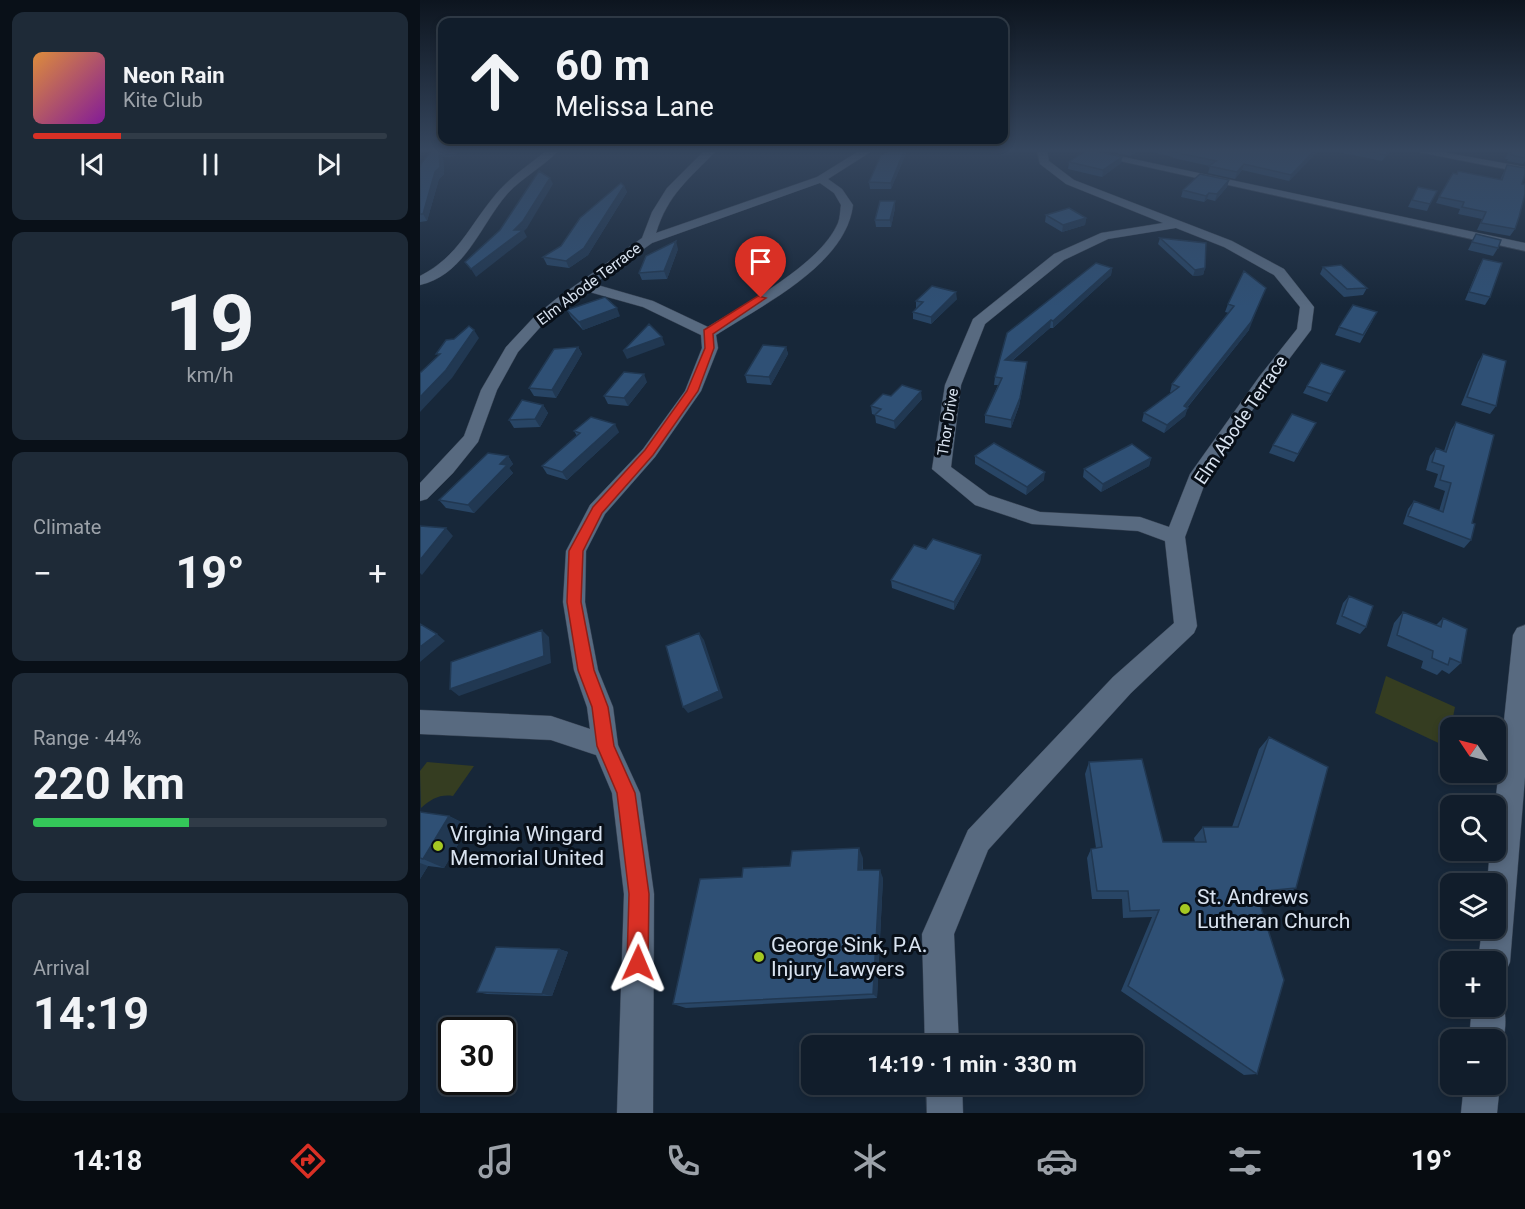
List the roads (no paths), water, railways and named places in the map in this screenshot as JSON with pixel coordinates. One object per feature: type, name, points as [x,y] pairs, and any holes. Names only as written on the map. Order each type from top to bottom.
[{"type":"street","points":[[420,281],[455,261],[496,203]]},
{"type":"street","points":[[648,240],[655,215],[663,203]]},
{"type":"street","name":"Elm Abode Terrace","points":[[420,494],[472,438],[489,390],[511,350],[539,320],[648,240],[753,203]]},
{"type":"street","points":[[708,333],[779,287],[830,245],[844,224],[846,203]]},
{"type":"street","name":"Elm Abode Terrace","points":[[942,1035],[938,934],[978,840],[1117,691],[1186,626],[1175,537],[1199,474],[1265,380],[1304,330],[1307,307],[1278,272],[1228,244],[1123,203]]},
{"type":"street","points":[[1321,203],[1525,247]]},
{"type":"street","name":"Thor Drive","points":[[1175,537],[1140,524],[1039,519],[982,500],[941,469],[953,385],[978,322],[1059,257],[1105,236],[1179,224]]},
{"type":"street","points":[[584,286],[641,299],[676,314],[708,333]]},
{"type":"street","points":[[635,1113],[639,894],[626,793],[605,746],[600,707],[586,670],[574,602],[576,551],[597,510],[649,453],[693,391],[710,348],[708,333]]},
{"type":"street","points":[[1495,951],[1524,675],[1525,635]]},
{"type":"street","points":[[420,722],[551,728],[605,746]]},
{"type":"street","points":[[944,1095],[945,1113]]},
{"type":"street","points":[[1479,1113],[1481,1095]]},
{"type":"place","name":"Virginia Wingard Memorial United","points":[[438,846]]},
{"type":"place","name":"St. Andrews Lutheran Church","points":[[1185,909]]},
{"type":"place","name":"George Sink, P.A. Injury Lawyers","points":[[759,957]]}]
